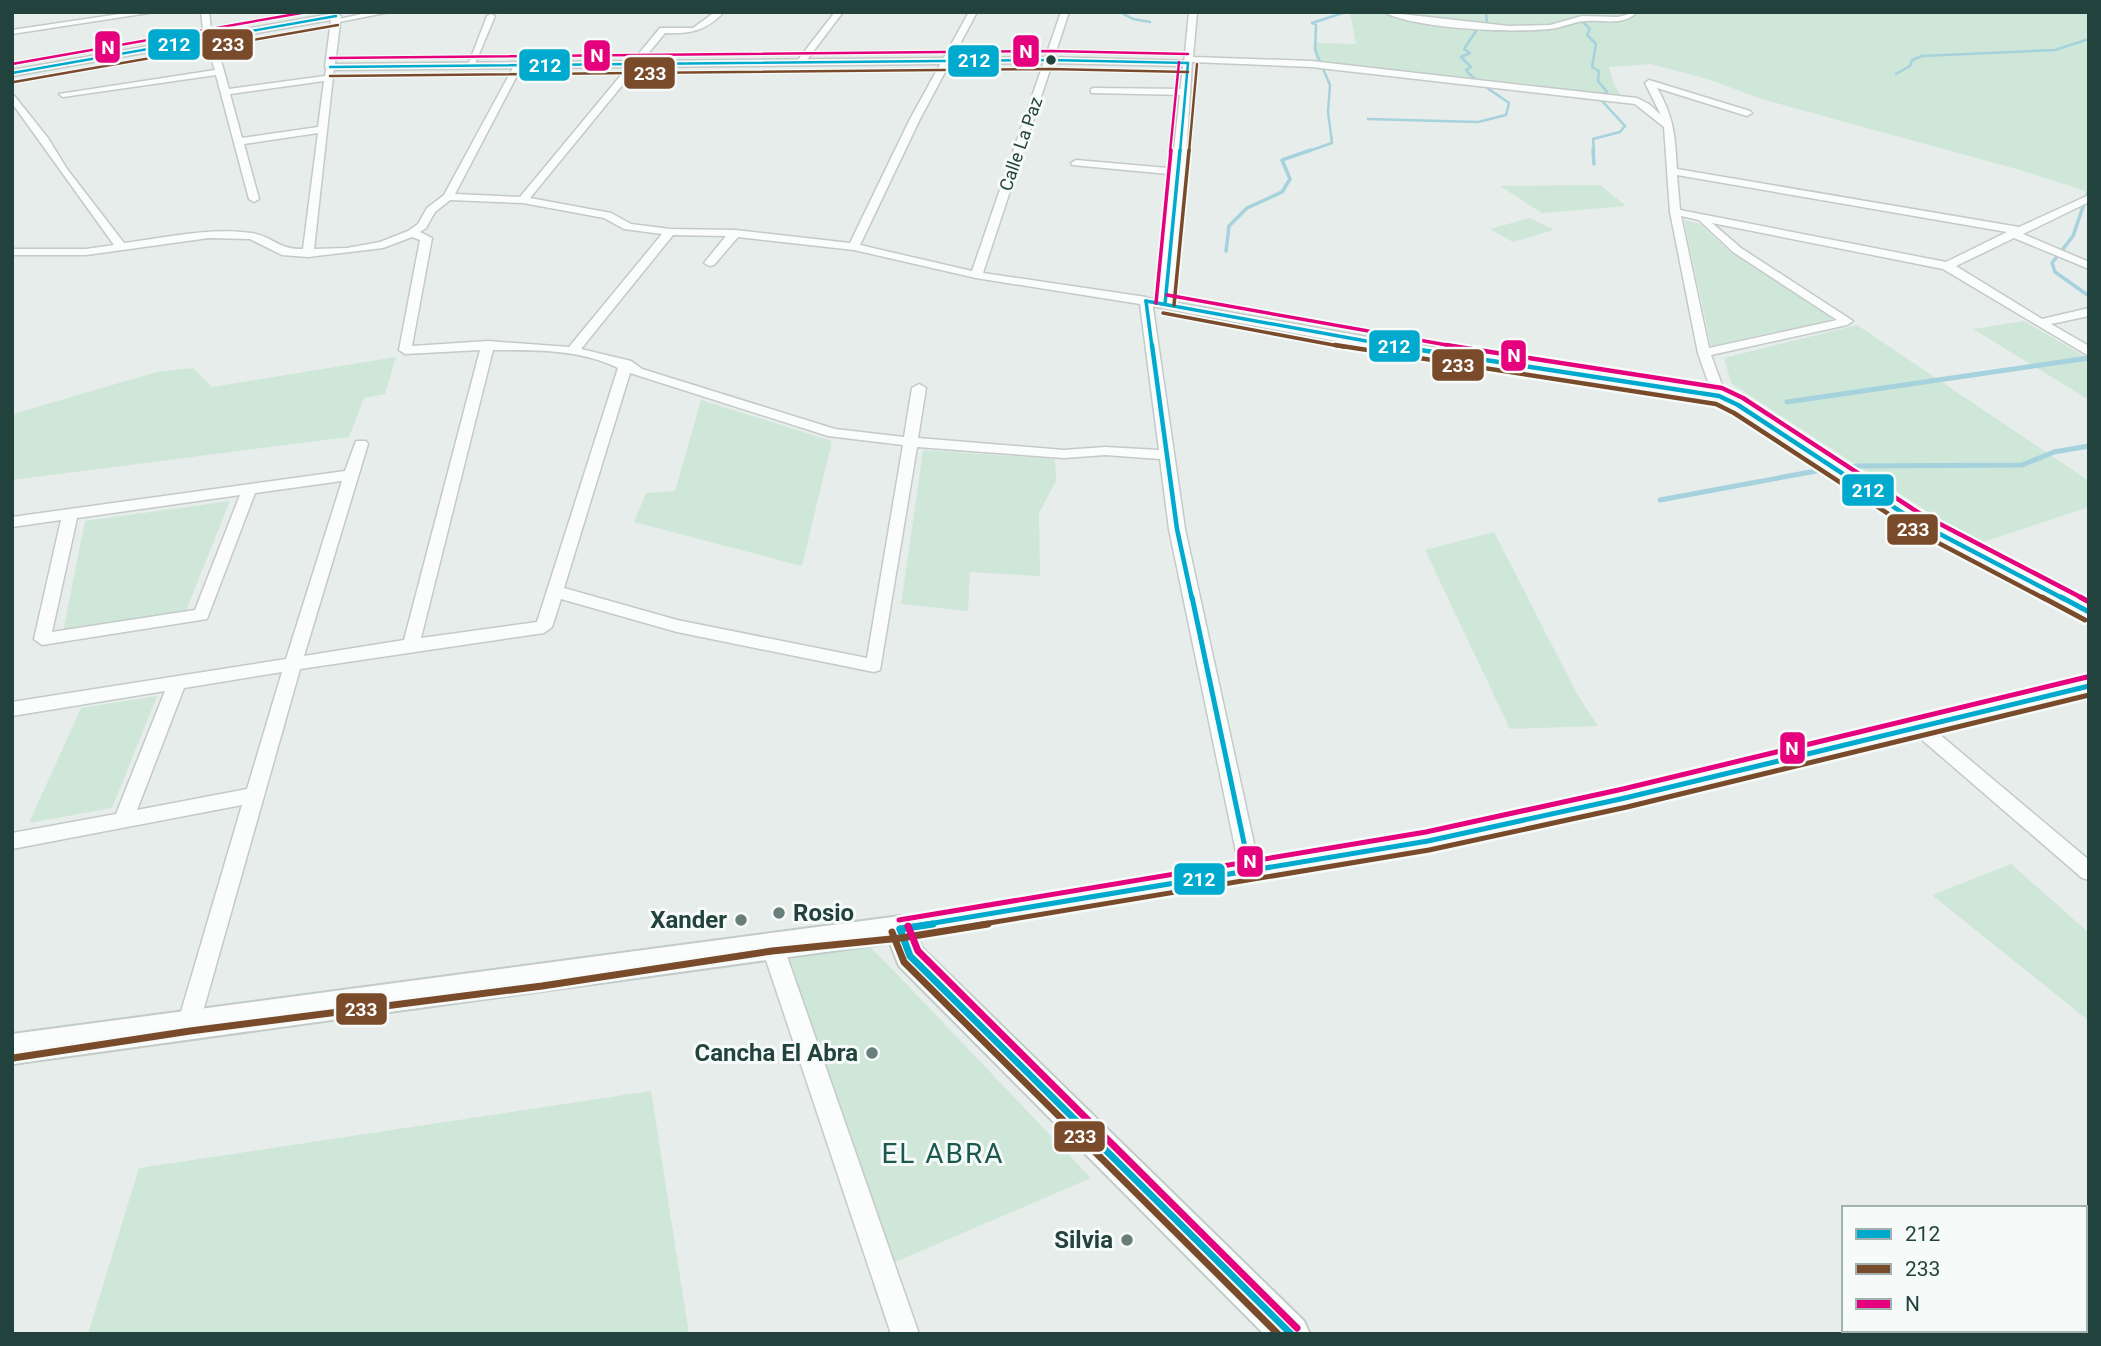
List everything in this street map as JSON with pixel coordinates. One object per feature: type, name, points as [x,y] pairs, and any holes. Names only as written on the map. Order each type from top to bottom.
[{"type":"main road","points":[[12,1049],[189,1022],[541,977],[771,942],[900,929],[911,956],[1291,1334]]},
{"type":"street","points":[[12,32],[151,12]]},
{"type":"street","points":[[12,79],[360,12]]},
{"type":"street","points":[[335,17],[386,12]]},
{"type":"street","points":[[523,200],[663,30],[683,32],[704,28],[720,12]]},
{"type":"street","points":[[800,62],[839,12]]},
{"type":"street","points":[[854,247],[884,179],[973,12]]},
{"type":"street","name":"Calle La Paz","points":[[976,275],[1065,12]]},
{"type":"street","points":[[1165,304],[1180,172],[1193,12]]},
{"type":"street","points":[[1387,12],[1447,24],[1535,28],[1563,25],[1582,18],[1625,18],[1633,12]]},
{"type":"street","points":[[209,13],[210,41],[254,199]]},
{"type":"street","points":[[470,66],[491,16]]},
{"type":"street","points":[[308,254],[335,17]]},
{"type":"street","points":[[12,73],[210,41]]},
{"type":"street","points":[[225,92],[329,73],[470,66],[1298,59],[1637,102],[1647,105],[1655,117],[1669,126]]},
{"type":"street","points":[[12,253],[122,248],[209,235],[252,236],[286,253],[308,254],[383,245],[422,226],[432,211],[448,197],[518,66]]},
{"type":"street","points":[[63,94],[219,72]]},
{"type":"street","points":[[1719,396],[1704,354],[1675,212],[1669,126],[1664,108],[1649,83],[1747,113]]},
{"type":"street","points":[[1094,91],[1186,92]]},
{"type":"street","points":[[12,96],[122,248]]},
{"type":"street","points":[[238,142],[323,129]]},
{"type":"street","points":[[1076,163],[1180,172]]},
{"type":"street","points":[[1673,171],[2015,231],[2089,266]]},
{"type":"street","points":[[448,197],[523,200],[607,215],[628,227],[670,232],[735,233],[854,247],[976,275],[1165,304],[1394,346],[1719,396],[1738,405],[1915,521],[2089,612]]},
{"type":"street","points":[[1947,266],[2088,198]]},
{"type":"street","points":[[1675,212],[1947,266],[2089,352]]},
{"type":"street","points":[[1701,219],[1737,250],[1847,321],[1704,354]]},
{"type":"street","points":[[571,352],[670,232]]},
{"type":"street","points":[[412,233],[426,238],[405,350],[488,345],[571,352],[626,364],[637,372],[834,433],[1064,454],[1105,451],[1167,456]]},
{"type":"street","points":[[710,263],[735,233]]},
{"type":"street","points":[[1146,301],[1185,568],[1250,871]]},
{"type":"street","points":[[2039,323],[2089,312]]},
{"type":"street","points":[[411,645],[488,345]]},
{"type":"street","points":[[12,709],[411,645],[544,627],[626,364]]},
{"type":"street","points":[[554,591],[677,626],[874,666],[919,388]]},
{"type":"street","points":[[189,1022],[257,795],[291,664],[361,444]]},
{"type":"street","points":[[12,522],[351,475]]},
{"type":"street","points":[[69,514],[42,639],[201,615],[249,490]]},
{"type":"street","points":[[123,820],[177,682]]},
{"type":"street","points":[[900,929],[1428,841],[1920,728],[2089,686]]},
{"type":"street","points":[[1920,728],[2089,873]]},
{"type":"street","points":[[12,841],[257,795]]},
{"type":"street","points":[[771,942],[905,1334]]},
{"type":"green space","points":[[1350,12],[2089,12],[2089,192],[2020,170],[1758,98],[1711,80],[1651,64],[1609,67],[1614,85],[1625,100],[1315,68],[1316,43],[1356,44]]},
{"type":"green space","points":[[1600,185],[1626,206],[1542,213],[1500,186]]},
{"type":"green space","points":[[1530,218],[1554,230],[1513,242],[1490,229]]},
{"type":"green space","points":[[1684,220],[1700,224],[1728,250],[1833,319],[1711,346]]},
{"type":"green space","points":[[2024,321],[2089,359],[2089,400],[1973,329]]},
{"type":"green space","points":[[1857,325],[2089,481],[2089,507],[1977,544],[1731,383],[1724,358]]},
{"type":"green space","points":[[396,357],[385,394],[364,398],[349,437],[12,480],[12,417],[16,413],[157,372],[193,368],[212,387]]},
{"type":"green space","points":[[701,400],[832,441],[802,566],[634,522],[646,493],[675,491]]},
{"type":"green space","points":[[923,450],[1055,459],[1056,481],[1039,513],[1040,576],[970,572],[968,611],[901,604]]},
{"type":"green space","points":[[230,501],[185,613],[63,632],[85,521]]},
{"type":"green space","points":[[1494,532],[1577,694],[1598,726],[1510,729],[1425,550]]},
{"type":"green space","points":[[157,696],[112,808],[29,823],[81,708]]},
{"type":"green space","points":[[2011,864],[2089,933],[2089,1021],[1932,895]]},
{"type":"green space","points":[[869,946],[1091,1178],[895,1262],[784,960]]},
{"type":"green space","points":[[651,1091],[689,1334],[88,1334],[139,1168]]},
{"type":"waterway","points":[[1120,12],[1133,19],[1150,22]]},
{"type":"waterway","points":[[1306,152],[1332,143],[1328,112],[1330,85],[1315,50],[1316,25],[1312,23],[1346,12]]},
{"type":"waterway","points":[[1486,12],[1487,23]]},
{"type":"waterway","points":[[1583,22],[1590,29],[1587,35],[1596,44],[1592,67],[1599,71],[1598,81],[1607,92],[1603,95],[1607,97],[1603,102],[1625,126],[1620,132],[1593,139],[1594,152]]},
{"type":"waterway","points":[[1368,119],[1478,122],[1506,115],[1509,103],[1470,74],[1466,70],[1471,67],[1461,57],[1470,53],[1464,49],[1478,28]]},
{"type":"waterway","points":[[1896,74],[1910,66],[1912,60],[1922,56],[2055,50],[2089,39]]},
{"type":"waterway","points":[[1226,251],[1229,226],[1247,208],[1282,192],[1290,179],[1282,160],[1311,150]]},
{"type":"waterway","points":[[1593,150],[1594,164]]},
{"type":"waterway","points":[[2089,189],[2073,236],[2052,263],[2055,272],[2089,296]]},
{"type":"waterway","points":[[1787,402],[2089,358]]},
{"type":"waterway","points":[[1660,500],[1816,471],[1858,466],[2022,465],[2054,452],[2089,446]]},
{"type":"transit line","name":"N","points":[[12,64],[307,12]]},
{"type":"transit line","name":"212","points":[[12,73],[336,16]]},
{"type":"transit line","name":"233","points":[[14,82],[338,25]]},
{"type":"transit line","name":"N","points":[[330,58],[1050,51],[1188,54]]},
{"type":"transit line","name":"212","points":[[330,67],[1050,60],[1188,63]]},
{"type":"transit line","name":"N","points":[[1156,303],[1179,62]]},
{"type":"transit line","name":"212","points":[[1165,304],[1188,63]]},
{"type":"transit line","name":"233","points":[[1174,305],[1197,64]]},
{"type":"transit line","name":"233","points":[[330,76],[1050,69],[1188,72]]},
{"type":"transit line","name":"N","points":[[1167,295],[1368,333],[1722,388],[1743,398],[1919,513],[2089,602]]},
{"type":"transit line","name":"212","points":[[1146,301],[1367,342],[1719,396],[1738,405],[1915,521],[2089,612]]},
{"type":"transit line","name":"212","points":[[1146,301],[1177,529],[1250,871]]},
{"type":"transit line","name":"233","points":[[1163,313],[1366,351],[1716,404],[1734,413],[1910,528],[2085,620]]},
{"type":"transit line","name":"N","points":[[899,920],[1426,832],[1623,789],[2087,677]]},
{"type":"transit line","name":"212","points":[[900,929],[1428,841],[1625,798],[2089,686]]},
{"type":"transit line","name":"233","points":[[13,1058],[190,1031],[542,986],[772,951],[901,938],[1429,850],[1627,807],[2089,695]]},
{"type":"transit line","name":"N","points":[[908,926],[918,951],[1297,1328]]},
{"type":"transit line","name":"212","points":[[900,929],[910,956],[1291,1334]]},
{"type":"transit line","name":"233","points":[[892,932],[904,962],[1278,1334]]},
{"type":"place","name":"Rosio","points":[[779,913]]},
{"type":"place","name":"Xander","points":[[741,920]]},
{"type":"place","name":"Cancha El Abra","points":[[872,1053]]},
{"type":"place","name":"Silvia","points":[[1127,1240]]},
{"type":"district","name":"EL ABRA","points":[[943,1153]]}]
